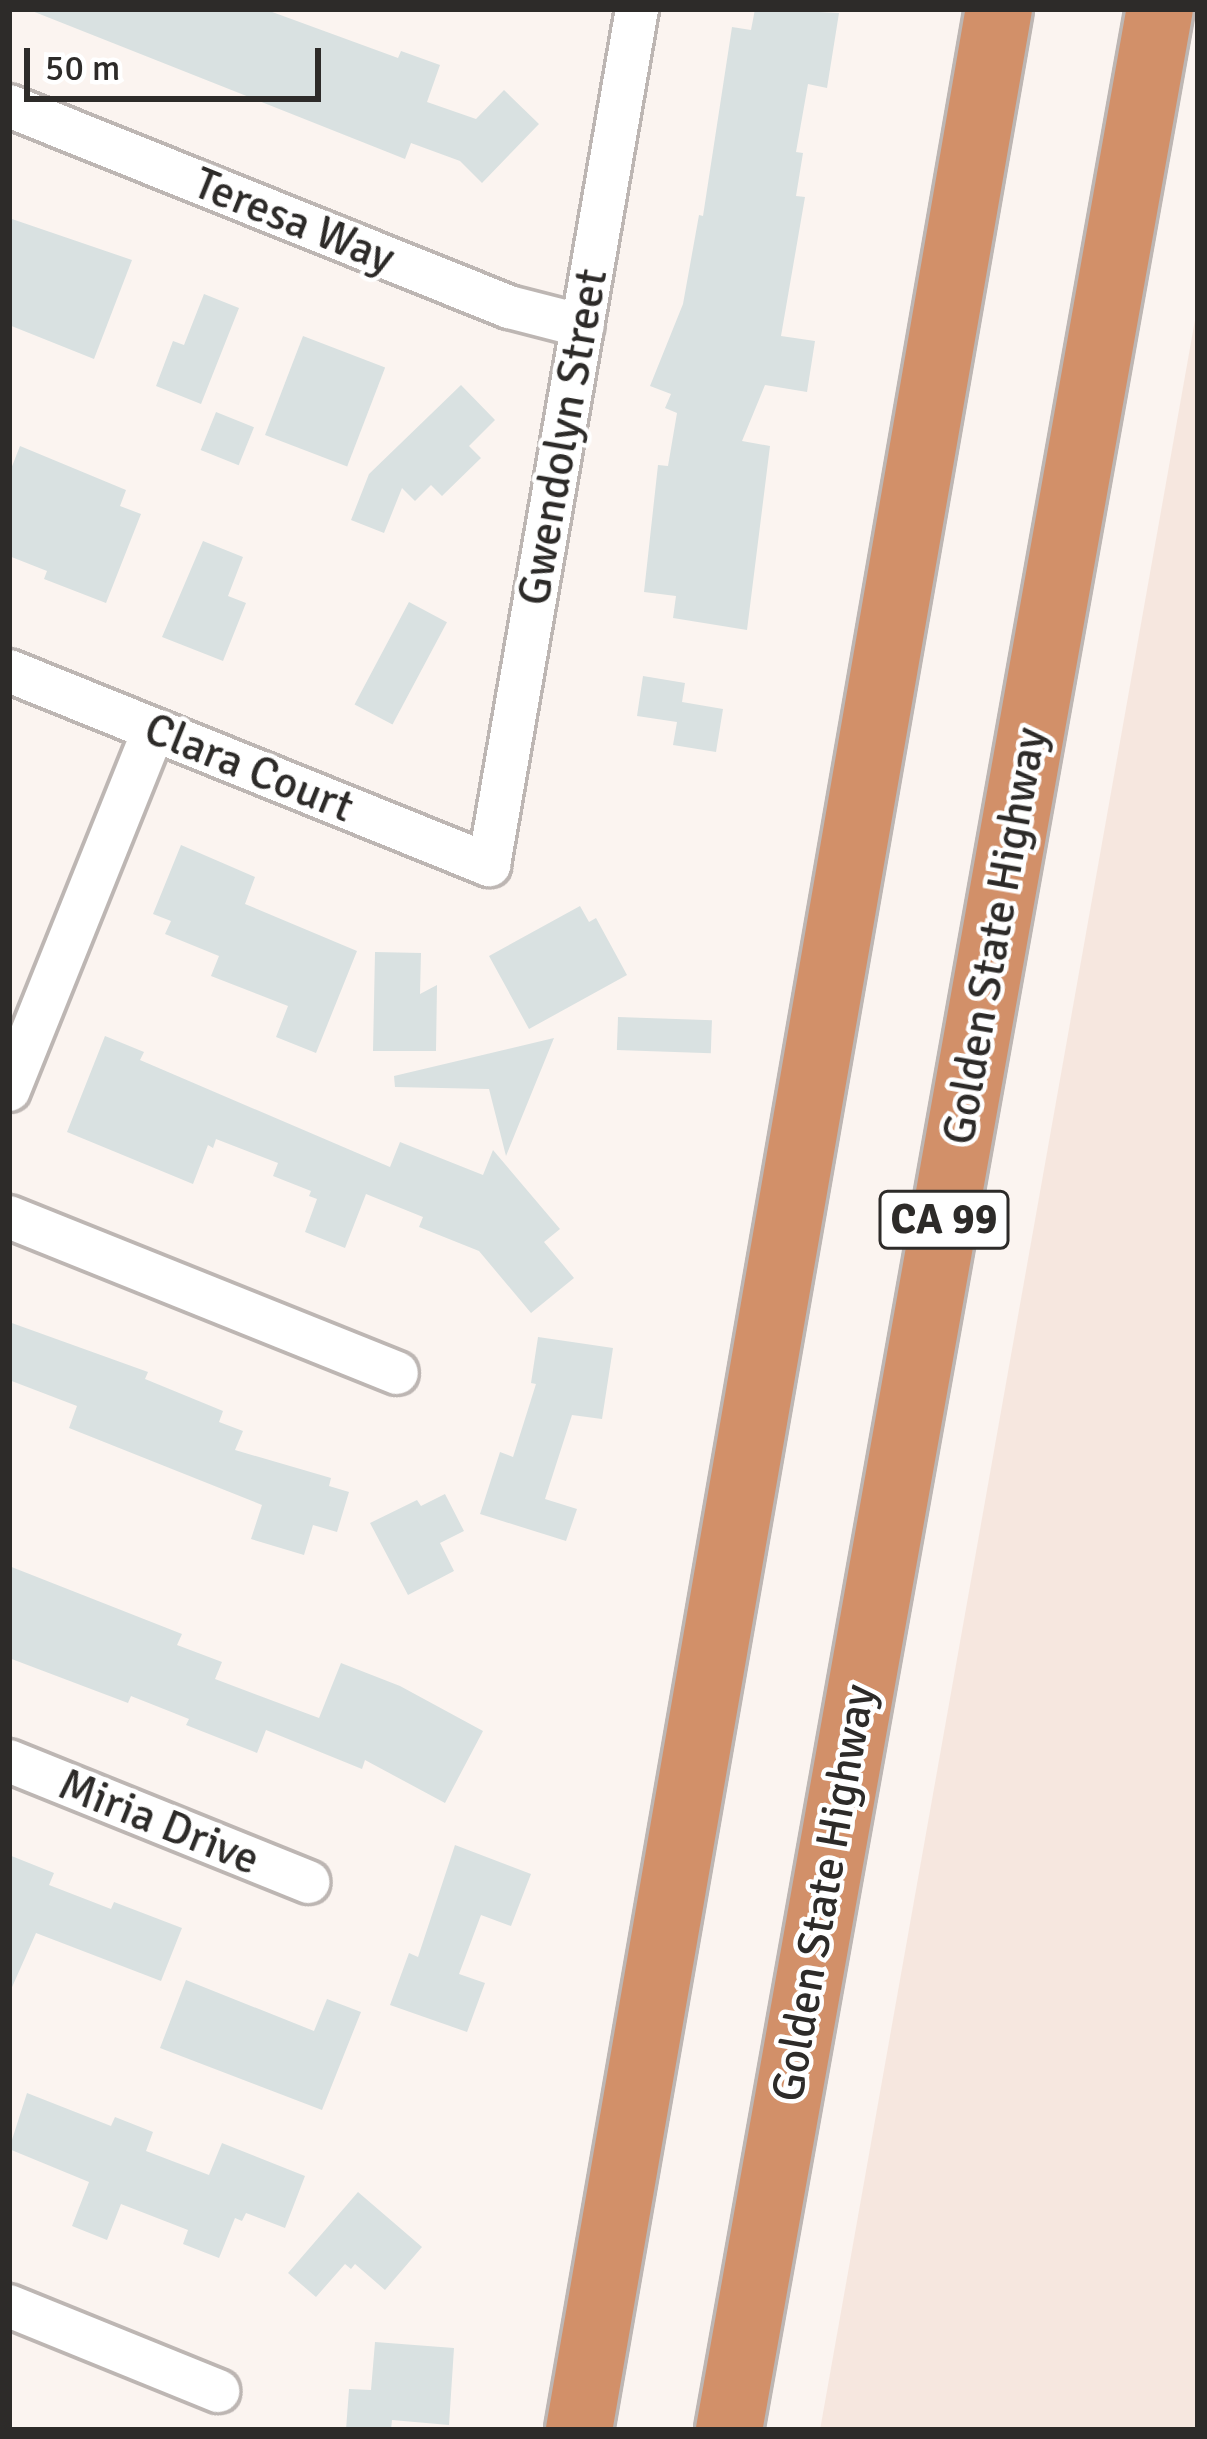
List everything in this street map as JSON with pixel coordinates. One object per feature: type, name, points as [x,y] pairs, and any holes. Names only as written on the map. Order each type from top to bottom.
[{"type":"highway","points":[[580,2430],[999,9]]},
{"type":"highway","name":"Golden State Highway","points":[[729,2430],[1160,9]]},
{"type":"street","name":"Gwendolyn Street","points":[[489,865],[638,9]]},
{"type":"street","name":"Teresa Way","points":[[9,106],[509,307],[583,326]]},
{"type":"street","name":"Clara Court","points":[[9,671],[489,865]]},
{"type":"street","points":[[9,1090],[154,730]]},
{"type":"street","points":[[9,1216],[397,1373]]},
{"type":"street","name":"Miria Drive","points":[[9,1761],[309,1882]]},
{"type":"street","points":[[9,2306],[218,2391]]},
{"type":"shaded area","points":[[1198,303],[1198,2430],[820,2430]]},
{"type":"building","points":[[27,9],[264,9],[398,58],[401,51],[440,65],[427,102],[476,119],[504,90],[539,124],[482,183],[460,161],[411,143],[405,159]]},
{"type":"building","points":[[755,9],[839,13],[827,88],[808,84],[796,152],[803,153],[796,196],[805,197],[781,336],[815,341],[807,392],[765,385],[742,441],[770,446],[747,630],[673,618],[676,596],[644,592],[658,465],[668,466],[677,413],[665,408],[671,394],[650,386],[683,304],[699,215],[703,216],[732,27],[751,30]]},
{"type":"building","points":[[9,218],[132,260],[94,359],[9,325]]},
{"type":"building","points":[[204,294],[239,308],[201,404],[156,386],[173,341],[184,345]]},
{"type":"building","points":[[303,336],[385,368],[347,466],[265,435]]},
{"type":"building","points":[[461,385],[495,420],[469,446],[481,458],[442,496],[431,485],[415,501],[402,488],[384,533],[351,520],[369,474]]},
{"type":"building","points":[[216,412],[254,427],[239,465],[201,450]]},
{"type":"building","points":[[20,446],[126,490],[120,506],[141,514],[106,603],[44,579],[47,571],[9,556],[9,474]]},
{"type":"building","points":[[203,541],[243,557],[228,596],[246,603],[223,661],[162,637]]},
{"type":"building","points":[[409,602],[447,622],[393,725],[355,704]]},
{"type":"building","points":[[643,676],[685,683],[682,702],[723,709],[716,752],[673,745],[677,722],[637,716]]},
{"type":"building","points":[[181,845],[255,877],[245,904],[357,951],[316,1053],[276,1037],[288,1006],[211,976],[219,956],[165,934],[171,921],[153,914]]},
{"type":"building","points":[[580,906],[589,922],[596,918],[627,975],[529,1029],[489,956]]},
{"type":"building","points":[[375,952],[421,953],[420,994],[437,985],[436,1051],[373,1051]]},
{"type":"building","points":[[618,1017],[712,1020],[711,1053],[617,1050]]},
{"type":"building","points":[[105,1036],[144,1052],[140,1060],[390,1167],[400,1142],[483,1175],[493,1150],[560,1229],[544,1242],[574,1278],[531,1313],[479,1251],[419,1227],[423,1217],[366,1194],[345,1248],[305,1232],[317,1199],[309,1196],[311,1191],[273,1176],[278,1163],[216,1139],[213,1148],[208,1145],[193,1184],[67,1132]]},
{"type":"building","points":[[554,1038],[506,1156],[489,1089],[395,1087],[394,1076]]},
{"type":"building","points":[[9,1322],[148,1372],[145,1379],[223,1411],[219,1422],[243,1431],[235,1450],[331,1478],[329,1486],[349,1492],[337,1532],[313,1525],[304,1555],[251,1539],[262,1505],[69,1428],[77,1406],[9,1380]]},
{"type":"building","points":[[538,1337],[613,1348],[602,1419],[572,1415],[545,1499],[577,1509],[566,1541],[480,1514],[500,1452],[513,1457],[536,1384],[531,1383]]},
{"type":"building","points":[[445,1494],[464,1531],[440,1543],[454,1571],[408,1595],[370,1523],[417,1500],[421,1506]]},
{"type":"building","points":[[9,1566],[182,1634],[177,1645],[222,1662],[215,1679],[319,1718],[341,1663],[400,1686],[483,1731],[445,1803],[365,1760],[362,1769],[266,1730],[257,1753],[186,1725],[189,1719],[131,1696],[128,1703],[9,1658]]},
{"type":"building","points":[[455,1845],[531,1874],[511,1926],[481,1915],[459,1974],[485,1983],[467,2032],[390,2005],[409,1953],[418,1957]]},
{"type":"building","points":[[9,1855],[54,1873],[49,1885],[111,1909],[114,1902],[182,1928],[161,1981],[36,1933],[9,1994]]},
{"type":"building","points":[[186,1980],[314,2031],[327,1999],[361,2012],[322,2110],[160,2048]]},
{"type":"building","points":[[27,2093],[111,2126],[115,2117],[153,2132],[146,2151],[209,2175],[222,2143],[305,2176],[285,2228],[246,2213],[242,2221],[235,2218],[219,2258],[183,2244],[188,2230],[121,2204],[107,2240],[72,2226],[89,2182],[9,2149]]},
{"type":"building","points":[[358,2192],[422,2247],[385,2290],[355,2264],[351,2269],[345,2264],[316,2297],[288,2273]]},
{"type":"building","points":[[375,2342],[454,2348],[449,2425],[392,2420],[391,2430],[346,2430],[349,2389],[371,2390]]}]
